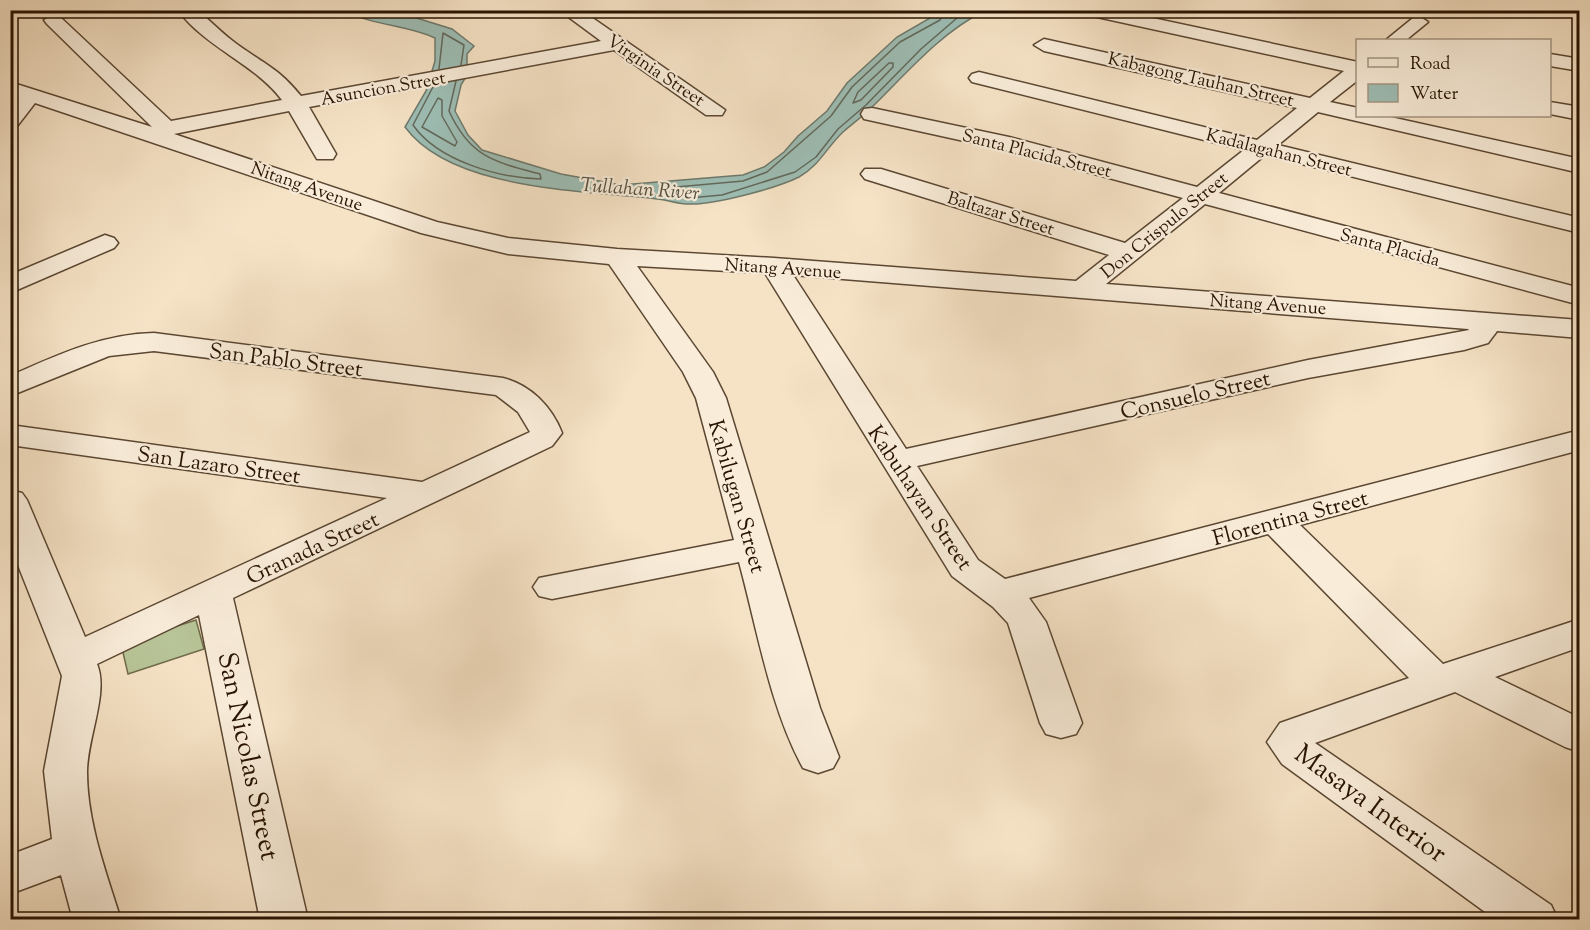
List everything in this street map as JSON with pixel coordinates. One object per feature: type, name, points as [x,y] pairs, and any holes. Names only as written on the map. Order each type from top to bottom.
[{"type":"street","points":[[187,10],[231,49],[271,74],[296,104],[325,154]]},
{"type":"street","name":"Virginia Street","points":[[568,10],[714,110]]},
{"type":"street","points":[[1097,12],[1356,69]]},
{"type":"street","points":[[53,20],[158,132]]},
{"type":"street","points":[[1396,39],[1419,22]]},
{"type":"street","name":"Asuncion Street","points":[[158,132],[617,44]]},
{"type":"street","name":"Kabagong Tauhan Street","points":[[1044,45],[1356,114]]},
{"type":"street","points":[[1551,60],[1580,65]]},
{"type":"street","name":"Don Crispulo Street","points":[[1082,290],[1356,71]]},
{"type":"street","name":"Kadalagahan Street","points":[[979,78],[1580,226]]},
{"type":"street","points":[[10,120],[21,91]]},
{"type":"street","name":"Nitang Avenue","points":[[21,91],[158,132],[454,235],[508,246],[617,257],[774,266],[1580,329]]},
{"type":"street","points":[[1551,108],[1580,114]]},
{"type":"street","name":"Santa Placida Street","points":[[872,114],[1009,144],[1200,196]]},
{"type":"street","name":"Kabagong Tauhan Street","points":[[1368,117],[1580,166]]},
{"type":"street","name":"Baltazar Street","points":[[873,174],[1129,253]]},
{"type":"street","name":"Santa Placida","points":[[1200,196],[1580,297]]},
{"type":"street","points":[[10,285],[105,243]]},
{"type":"street","name":"Kabilugan Street","points":[[617,257],[698,372],[711,398],[799,708],[818,757]]},
{"type":"street","name":"Kabuhayan Street","points":[[774,266],[965,568],[1012,601],[1027,622],[1061,723]]},
{"type":"street","name":"Consuelo Street","points":[[896,461],[1269,378],[1464,341],[1478,337],[1483,332],[1481,321]]},
{"type":"street","name":"San Pablo Street","points":[[10,387],[100,351],[130,342],[154,342],[503,387],[521,397],[544,426],[546,433]]},
{"type":"street","name":"Granada Street","points":[[76,657],[428,493],[541,439],[546,433]]},
{"type":"street","name":"San Lazaro Street","points":[[10,435],[428,493]]},
{"type":"street","name":"Florentina Street","points":[[1001,592],[1580,440]]},
{"type":"street","points":[[10,500],[82,676],[81,696],[66,753],[67,789],[77,849],[97,920]]},
{"type":"street","points":[[1275,521],[1445,678],[1580,736]]},
{"type":"street","points":[[552,587],[753,548]]},
{"type":"street","name":"San Nicolas Street","points":[[213,592],[284,920]]},
{"type":"street","name":"Masaya Interior","points":[[1534,920],[1297,753],[1287,742],[1295,734],[1445,678],[1580,632]]},
{"type":"street","points":[[10,875],[77,849]]},
{"type":"green space","points":[[196,620],[204,649],[128,674],[121,644]]},
{"type":"water","name":"Tullahan River","points":[[346,11],[394,11],[452,29],[474,46],[467,54],[467,75],[461,85],[455,111],[468,135],[482,150],[561,174],[621,185],[743,175],[764,167],[784,152],[798,136],[827,111],[847,83],[897,37],[942,11],[984,11],[952,31],[924,55],[868,111],[843,132],[806,173],[776,186],[745,195],[714,202],[689,204],[522,184],[486,176],[454,164],[426,148],[405,127],[426,91],[435,61],[435,38],[413,30],[368,20]]}]
